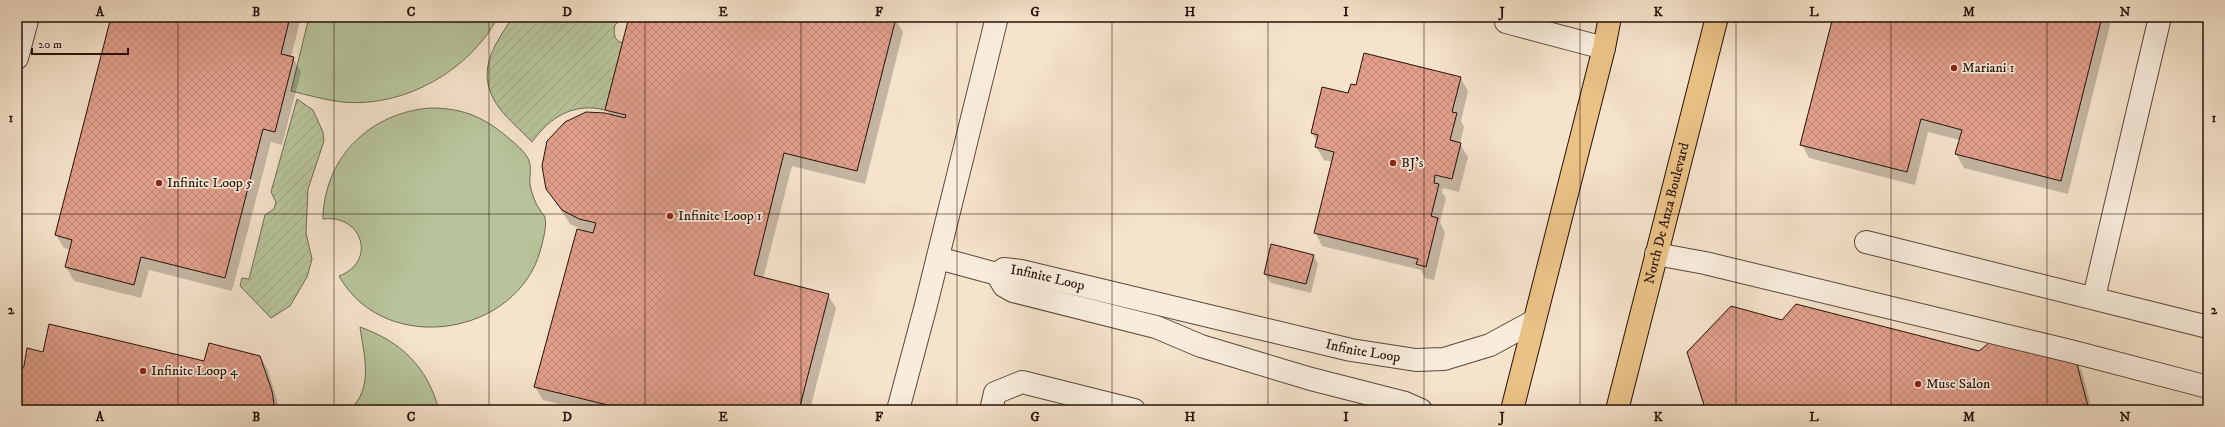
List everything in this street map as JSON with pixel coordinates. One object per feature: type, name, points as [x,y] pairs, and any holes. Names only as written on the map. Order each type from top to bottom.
[{"type":"main road","points":[[1512,410],[1604,48],[1610,17]]},
{"type":"main road","name":"North De Anza Boulevard","points":[[1617,410],[1717,17]]},
{"type":"street","points":[[17,58],[28,17]]},
{"type":"street","points":[[898,410],[938,258],[997,17]]},
{"type":"street","points":[[2094,297],[2160,17]]},
{"type":"street","points":[[1506,22],[1604,48]]},
{"type":"street","points":[[1866,242],[2094,297],[2208,327]]},
{"type":"street","points":[[1656,254],[1712,264],[2062,349],[2208,387]]},
{"type":"street","points":[[938,258],[997,274]]},
{"type":"street","name":"Infinite Loop","points":[[1421,410],[1405,403],[1311,379],[1201,346],[1156,327],[1013,291],[1004,286],[997,274],[1004,269],[1021,271],[1351,350],[1416,360],[1444,359],[1490,345],[1534,321]]},
{"type":"street","points":[[991,410],[995,392],[1022,382],[1134,410]]},
{"type":"green space","points":[[309,17],[498,17],[486,36],[470,54],[452,69],[432,82],[411,92],[388,99],[365,102],[342,102],[291,91]]},
{"type":"green space","points":[[513,17],[629,17],[628,20],[622,19],[615,25],[614,31],[616,39],[623,43],[605,110],[583,108],[573,110],[547,125],[532,142],[511,122],[500,109],[492,96],[488,84],[487,73],[489,62],[498,40]]},
{"type":"green space","points":[[297,99],[313,110],[323,132],[324,141],[308,189],[306,233],[312,259],[307,277],[290,306],[271,318],[240,286],[242,278],[249,279],[265,215],[274,209],[276,202],[271,192]]},
{"type":"green space","points":[[430,108],[443,108],[464,112],[484,120],[519,148],[529,161],[531,188],[534,198],[545,217],[546,225],[541,248],[528,278],[507,301],[480,317],[449,326],[417,326],[387,319],[360,302],[339,276],[351,269],[358,260],[361,250],[360,240],[356,231],[348,224],[337,219],[323,219],[326,194],[333,174],[343,156],[356,141],[371,128],[389,118]]},
{"type":"green space","points":[[360,327],[388,340],[411,358],[428,381],[439,410],[350,410],[357,401],[365,381],[365,360]]},
{"type":"building","name":"Infinite Loop 5","points":[[111,17],[290,17],[281,54],[294,57],[275,132],[263,129],[225,278],[141,257],[134,285],[65,267],[72,240],[55,235]]},
{"type":"building","name":"Infinite Loop 1","points":[[629,17],[896,18],[857,171],[784,153],[754,275],[829,294],[799,410],[628,410],[534,387],[577,229],[593,233],[596,223],[579,219],[562,210],[546,189],[542,166],[547,141],[565,122],[586,112],[605,113],[625,118],[626,115],[605,110]]},
{"type":"building","name":"Mariani 1","points":[[1833,17],[2102,17],[2061,181],[1955,154],[1962,130],[1921,119],[1907,172],[1800,145]]},
{"type":"building","name":"BJ’s","points":[[1364,53],[1461,77],[1452,112],[1457,113],[1450,140],[1461,143],[1452,179],[1435,175],[1434,183],[1439,184],[1431,216],[1438,218],[1426,267],[1416,264],[1418,259],[1314,233],[1334,152],[1315,147],[1318,135],[1311,133],[1322,87],[1348,93],[1351,84],[1356,85]]},
{"type":"building","points":[[1271,244],[1314,255],[1306,284],[1264,274]]},
{"type":"building","points":[[1796,304],[1979,351],[1994,339],[2075,357],[2089,410],[1724,410],[1704,405],[1687,352],[1731,306],[1782,320]]},
{"type":"building","name":"Infinite Loop 4","points":[[49,324],[204,361],[209,343],[260,356],[272,391],[275,410],[17,410],[17,376],[24,366],[27,348],[43,352]]},
{"type":"place","name":"Mariani 1","points":[[1954,68]]},
{"type":"place","name":"BJ’s","points":[[1393,163]]},
{"type":"place","name":"Infinite Loop 5","points":[[159,183]]},
{"type":"place","name":"Infinite Loop 1","points":[[670,216]]},
{"type":"place","name":"Infinite Loop 4","points":[[143,371]]},
{"type":"place","name":"Muse Salon","points":[[1918,384]]}]
